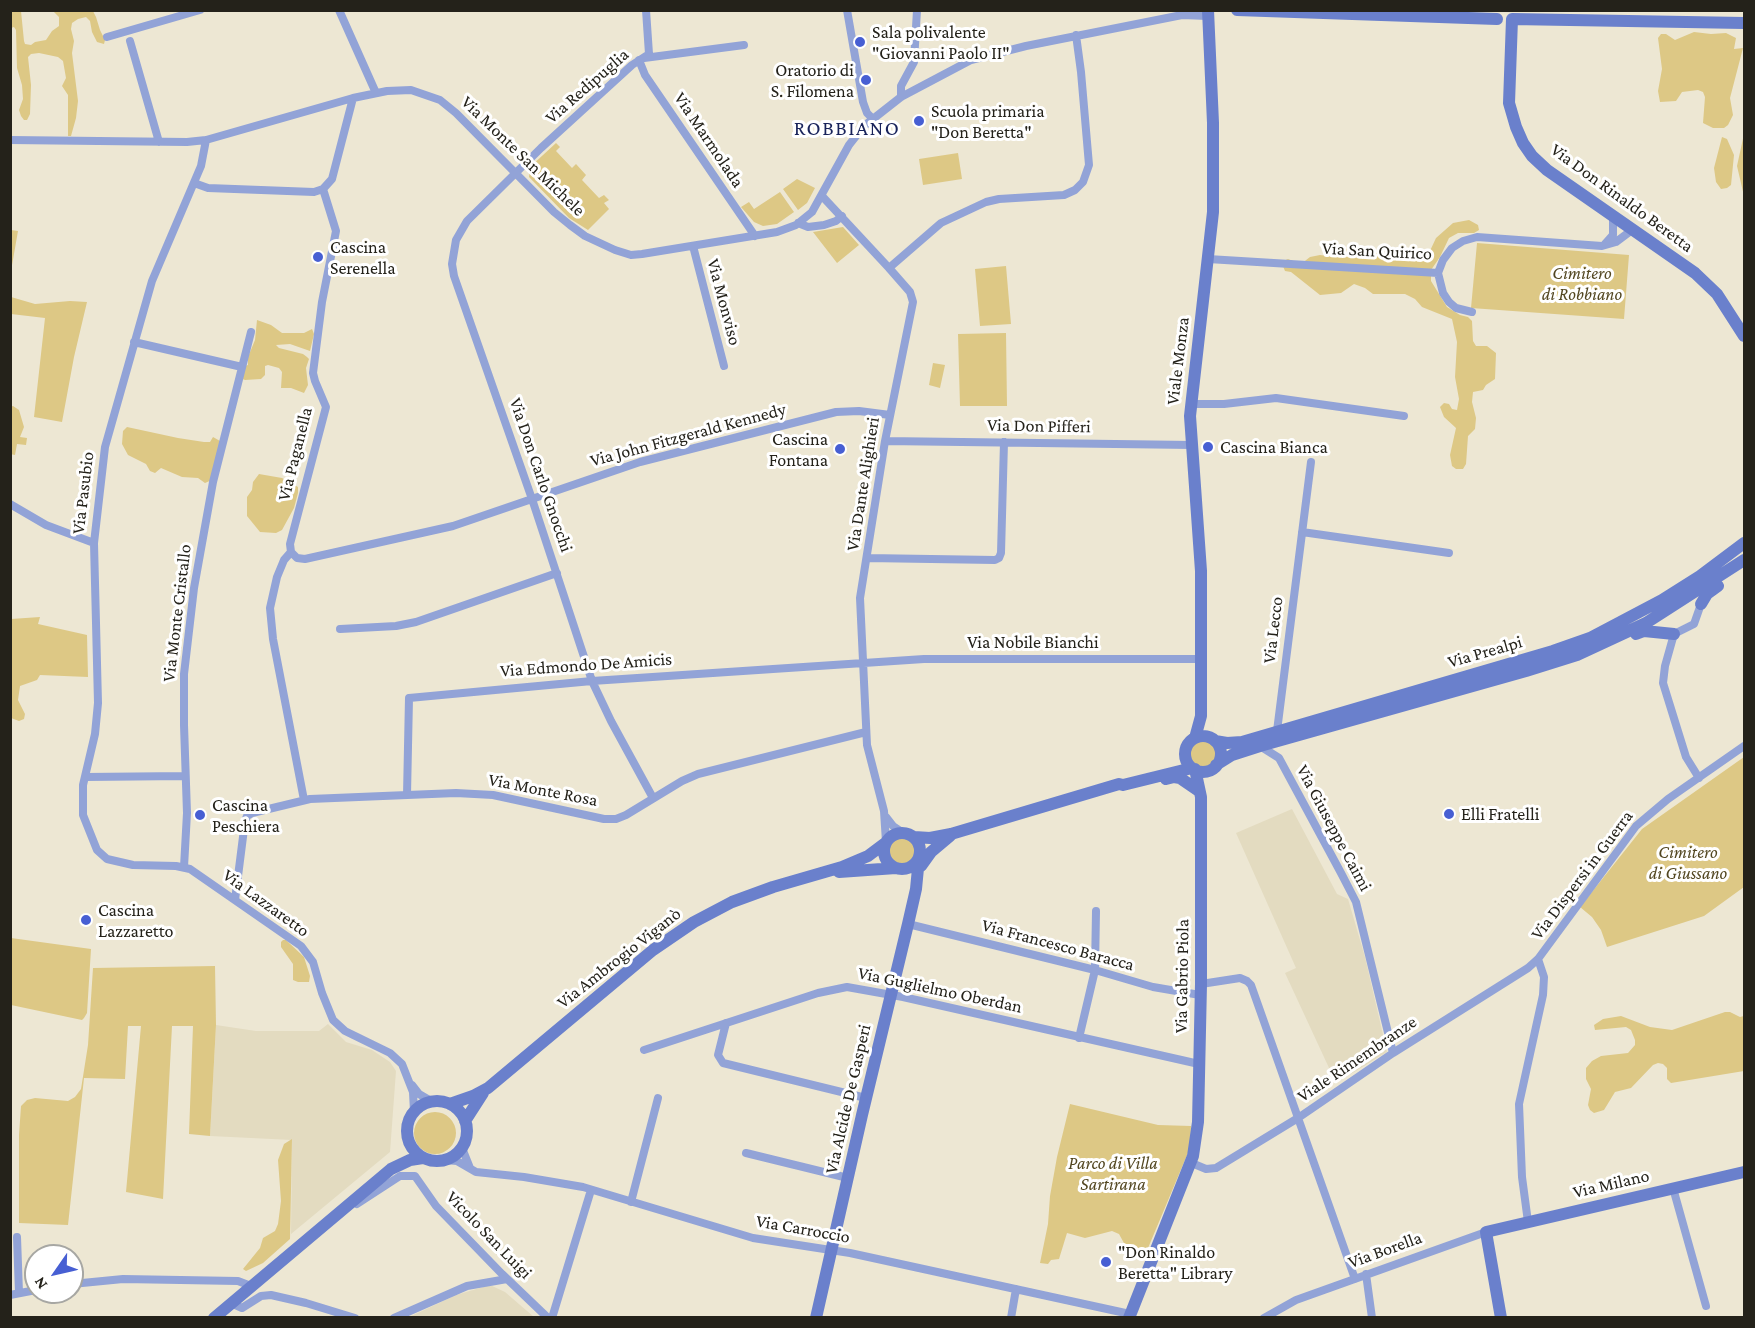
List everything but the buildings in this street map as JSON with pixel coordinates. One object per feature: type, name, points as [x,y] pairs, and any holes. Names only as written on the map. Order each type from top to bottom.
[{"type":"main road","points":[[1236,10],[1465,18],[1504,16],[1542,20],[1744,23]]},
{"type":"main road","points":[[1465,18],[1482,10]]},
{"type":"main road","points":[[1529,10],[1542,20]]},
{"type":"main road","name":"Viale Monza","points":[[1195,738],[1201,716],[1201,560],[1191,404],[1213,203],[1213,123],[1208,13]]},
{"type":"main road","name":"Via Don Rinaldo Beretta","points":[[1504,16],[1510,39],[1509,103],[1515,128],[1532,156],[1547,170],[1695,273],[1717,294],[1744,336]]},
{"type":"main road","name":"Via Prealpi","points":[[1212,768],[1232,755],[1260,746],[1278,735],[1590,638],[1662,600],[1700,576],[1744,543]]},
{"type":"main road","name":"Via Prealpi","points":[[1213,740],[1227,743],[1242,742],[1278,735],[1535,669],[1577,655],[1646,623],[1744,560]]},
{"type":"main road","points":[[1701,604],[1707,594],[1722,582],[1732,569]]},
{"type":"main road","points":[[1612,640],[1644,631],[1674,634]]},
{"type":"main road","name":"Viale Monza","points":[[1201,716],[1213,740]]},
{"type":"main road","points":[[916,889],[910,877],[891,866],[884,856],[885,843],[892,835],[930,838],[951,834],[1125,784],[1193,769],[1212,768],[1220,753],[1213,740],[1202,736],[1195,738],[1178,758],[1166,767],[1122,781],[1125,784]]},
{"type":"main road","points":[[1186,748],[1186,760],[1193,769]]},
{"type":"main road","name":"Via Gabrio Piola","points":[[1200,794],[1212,768]]},
{"type":"main road","name":"Via Gabrio Piola","points":[[1192,1166],[1198,1122],[1200,989],[1200,794],[1193,769]]},
{"type":"main road","points":[[1125,784],[1138,785],[1174,777],[1186,781],[1200,794]]},
{"type":"main road","points":[[899,869],[912,866],[930,844],[951,834]]},
{"type":"main road","points":[[918,873],[925,858],[951,834]]},
{"type":"main road","points":[[908,835],[920,846],[920,855]]},
{"type":"main road","name":"Via Ambrogio Viganò","points":[[462,1148],[467,1130],[465,1121],[472,1107],[488,1088],[675,933],[732,902],[774,887],[823,874],[861,859],[885,843]]},
{"type":"main road","name":"Via Alcide De Gasperi","points":[[816,1317],[916,889],[920,855]]},
{"type":"main road","name":"Via Ambrogio Viganò","points":[[823,874],[899,869]]},
{"type":"main road","name":"Via Ambrogio Viganò","points":[[431,1101],[450,1104],[488,1088]]},
{"type":"main road","points":[[391,1169],[401,1152],[407,1126],[414,1112],[431,1101]]},
{"type":"main road","points":[[450,1104],[456,1108],[465,1121]]},
{"type":"main road","points":[[407,1133],[412,1148],[423,1158],[430,1160],[445,1160],[462,1148]]},
{"type":"main road","points":[[214,1317],[391,1169],[403,1162],[423,1158]]},
{"type":"main road","points":[[1130,1316],[1192,1166]]},
{"type":"main road","name":"Via Milano","points":[[1486,1232],[1744,1172]]},
{"type":"main road","points":[[1486,1232],[1501,1317]]},
{"type":"street","points":[[107,37],[200,10]]},
{"type":"street","points":[[339,10],[376,93]]},
{"type":"street","name":"Via Redipuglia","points":[[515,173],[642,59],[650,49],[646,10]]},
{"type":"street","points":[[847,10],[862,102],[872,118]]},
{"type":"street","points":[[901,97],[901,86],[914,62],[917,10]]},
{"type":"street","name":"Via Monte San Michele","points":[[10,140],[159,142],[206,140],[352,98],[411,90],[440,100],[456,113],[554,212],[585,236],[615,250],[631,255],[642,254],[783,231],[798,224],[812,213],[849,145],[872,118],[901,97],[977,58],[1186,13],[1208,13]]},
{"type":"street","points":[[889,268],[941,223],[986,202],[999,199],[1064,195],[1072,192],[1083,182],[1089,165],[1076,35]]},
{"type":"street","points":[[130,41],[159,142]]},
{"type":"street","points":[[642,59],[744,45]]},
{"type":"street","name":"Via Marmolada","points":[[642,59],[645,75],[755,236]]},
{"type":"street","points":[[194,183],[208,188],[314,192],[323,189],[332,179],[352,98]]},
{"type":"street","name":"Via Pasubio","points":[[107,860],[98,850],[83,815],[82,798],[98,702],[93,543],[105,447],[152,281],[204,157],[206,140]]},
{"type":"street","name":"Via Don Carlo Gnocchi","points":[[515,173],[463,227],[454,246],[452,264],[454,276],[532,499],[592,681],[653,798]]},
{"type":"street","name":"Via Paganella","points":[[291,552],[290,544],[326,407],[313,373],[322,302],[336,231],[323,189]]},
{"type":"street","name":"Via Dante Alighieri","points":[[822,196],[843,216],[910,292],[914,307],[885,441],[860,598],[869,755],[888,821],[908,835]]},
{"type":"street","name":"Via Monte San Michele","points":[[798,224],[808,227],[824,225],[843,216]]},
{"type":"street","points":[[1602,246],[1613,235],[1615,228],[1613,216]]},
{"type":"street","points":[[1602,246],[1616,242],[1632,230]]},
{"type":"street","name":"Via San Quirico","points":[[1208,259],[1438,273],[1443,260],[1452,248],[1476,237],[1602,246]]},
{"type":"street","name":"Via Monviso","points":[[693,246],[724,366]]},
{"type":"street","points":[[1438,273],[1443,293],[1449,302],[1456,308],[1472,312]]},
{"type":"street","name":"Via Monte Cristallo","points":[[184,867],[187,813],[184,674],[194,588],[213,482],[251,332]]},
{"type":"street","points":[[134,342],[242,367]]},
{"type":"street","points":[[1191,404],[1224,404],[1276,398],[1404,416]]},
{"type":"street","name":"Via John Fitzgerald Kennedy","points":[[291,552],[300,559],[316,557],[457,525],[639,462],[836,412],[859,411],[890,415]]},
{"type":"street","name":"Via Don Pifferi","points":[[885,441],[1192,445]]},
{"type":"street","points":[[867,558],[995,560],[999,558],[1004,442]]},
{"type":"street","name":"Via Lecco","points":[[1279,758],[1278,735],[1311,462]]},
{"type":"street","points":[[10,504],[46,525],[93,543]]},
{"type":"street","points":[[1302,532],[1449,553]]},
{"type":"street","points":[[291,552],[284,560],[277,577],[270,608],[273,639],[304,800]]},
{"type":"street","points":[[340,629],[387,627],[416,622],[557,573]]},
{"type":"street","points":[[1699,778],[1686,757],[1664,692],[1663,675],[1674,634],[1694,624],[1701,604]]},
{"type":"street","name":"Via Nobile Bianchi","points":[[864,662],[924,659],[1202,658]]},
{"type":"street","name":"Via Edmondo De Amicis","points":[[406,795],[409,698],[592,681],[864,662]]},
{"type":"street","name":"Via Monte Rosa","points":[[235,900],[247,816],[252,813],[304,800],[456,792],[494,795],[610,820],[626,815],[682,781],[698,774],[866,732]]},
{"type":"street","points":[[1260,746],[1279,758]]},
{"type":"street","name":"Via Dispersi in Guerra","points":[[1538,960],[1636,826],[1650,812],[1744,746]]},
{"type":"street","name":"Via Giuseppe Caimi","points":[[1279,758],[1356,903],[1393,1053]]},
{"type":"street","points":[[85,777],[185,776]]},
{"type":"street","name":"Via Dante Alighieri","points":[[884,812],[885,843]]},
{"type":"street","name":"Via Lazzaretto","points":[[107,860],[133,865],[190,869],[301,946],[313,962],[333,1020],[345,1031],[397,1058],[419,1094],[431,1101]]},
{"type":"street","points":[[1079,1038],[1095,970],[1096,911]]},
{"type":"street","name":"Via Francesco Baracca","points":[[908,924],[1095,970],[1153,987],[1200,989],[1231,979],[1244,979],[1251,985],[1298,1118]]},
{"type":"street","points":[[1528,1222],[1522,1177],[1519,1104],[1543,995],[1544,977],[1538,960]]},
{"type":"street","name":"Viale Rimembranze","points":[[1192,1166],[1206,1169],[1216,1168],[1298,1118],[1393,1053],[1538,960]]},
{"type":"street","name":"Via Guglielmo Oberdan","points":[[644,1050],[834,988],[855,987],[1198,1064]]},
{"type":"street","points":[[726,1023],[718,1055],[723,1063],[866,1098]]},
{"type":"street","name":"Via Lazzaretto","points":[[411,1082],[414,1112]]},
{"type":"street","points":[[631,1202],[658,1098]]},
{"type":"street","points":[[1298,1118],[1355,1279]]},
{"type":"street","points":[[462,1148],[472,1171]]},
{"type":"street","points":[[746,1153],[848,1178]]},
{"type":"street","name":"Via Carroccio","points":[[445,1160],[457,1161],[472,1171],[567,1183],[753,1238],[831,1252],[850,1253],[1130,1316]]},
{"type":"street","name":"Vicolo San Luigi","points":[[345,1208],[354,1206],[400,1176],[411,1175],[419,1179],[436,1206],[507,1279],[550,1317]]},
{"type":"street","points":[[1673,1188],[1706,1306]]},
{"type":"street","points":[[550,1317],[591,1190]]},
{"type":"street","name":"Via Borella","points":[[1264,1317],[1296,1300],[1486,1232]]},
{"type":"street","points":[[15,1294],[17,1237]]},
{"type":"street","points":[[1366,1274],[1371,1317]]},
{"type":"street","points":[[84,1283],[127,1279],[238,1281],[251,1286]]},
{"type":"street","points":[[394,1317],[467,1286],[507,1279]]},
{"type":"street","points":[[1011,1317],[1016,1289]]},
{"type":"street","points":[[231,1303],[242,1308],[261,1296],[271,1295],[355,1317]]},
{"type":"shaded area","points":[[1292,809],[1337,894],[1348,899],[1365,957],[1387,1052],[1336,1083],[1285,973],[1296,968],[1236,833]]},
{"type":"shaded area","points":[[328,1024],[346,1042],[372,1050],[390,1062],[396,1071],[390,1152],[291,1234],[292,1140],[210,1136],[216,1025],[256,1031],[319,1031]]},
{"type":"shaded area","points":[[490,1285],[505,1292],[534,1317],[407,1318],[456,1295]]},
{"type":"green space","points":[[10,11],[21,11],[24,41],[25,44],[31,45],[46,40],[59,26],[59,17],[53,11],[93,11],[96,17],[105,40],[104,44],[97,42],[90,21],[86,17],[72,23],[74,41],[72,53],[78,101],[71,136],[68,136],[68,95],[62,86],[66,78],[63,61],[58,57],[39,53],[28,57],[31,85],[30,114],[27,120],[21,116],[19,110],[23,99],[22,85],[17,68],[16,30],[14,27],[11,28]]},
{"type":"green space","points":[[1694,32],[1726,33],[1736,38],[1734,49],[1743,48],[1730,98],[1733,115],[1724,128],[1713,128],[1703,123],[1705,97],[1703,92],[1698,90],[1682,92],[1676,101],[1660,102],[1658,91],[1662,69],[1658,38],[1661,34],[1666,34],[1675,40]]},
{"type":"green space","points":[[1744,134],[1744,196],[1737,166]]},
{"type":"green space","points":[[1722,137],[1727,139],[1734,155],[1731,185],[1721,189],[1716,182],[1714,168]]},
{"type":"green space","points":[[556,143],[560,147],[556,151],[572,168],[576,164],[586,175],[582,180],[599,198],[604,195],[609,200],[604,203],[609,209],[588,230],[569,218],[529,177],[530,167]]},
{"type":"green space","points":[[958,153],[962,179],[923,185],[919,159]]},
{"type":"green space","points":[[797,179],[815,188],[807,203],[798,210],[783,189]]},
{"type":"green space","points":[[780,192],[794,212],[777,224],[763,226],[754,222],[741,207],[749,202],[754,209]]},
{"type":"green space","points":[[1469,220],[1478,225],[1479,230],[1474,233],[1458,233],[1449,238],[1431,270],[1431,281],[1447,307],[1472,321],[1473,341],[1476,346],[1487,346],[1496,353],[1495,379],[1483,390],[1473,392],[1475,429],[1468,436],[1466,464],[1463,469],[1456,469],[1452,466],[1450,455],[1456,428],[1444,417],[1440,407],[1444,403],[1457,410],[1459,399],[1455,377],[1457,342],[1452,319],[1422,307],[1415,299],[1405,294],[1373,294],[1354,284],[1341,293],[1320,295],[1291,272],[1285,271],[1283,261],[1288,259],[1301,264],[1310,257],[1320,255],[1336,257],[1348,247],[1364,250],[1368,247],[1387,256],[1402,249],[1429,253],[1436,238],[1453,223]]},
{"type":"green space","points":[[843,227],[859,245],[837,263],[813,232]]},
{"type":"green space","points":[[10,230],[18,231],[11,271]]},
{"type":"green space","name":"Cimitero di Robbiano","points":[[1477,243],[1629,255],[1624,319],[1471,308]]},
{"type":"green space","points":[[1006,266],[1011,324],[980,326],[975,269]]},
{"type":"green space","points":[[11,297],[35,304],[87,302],[62,422],[34,417],[45,318],[11,314]]},
{"type":"green space","points":[[257,320],[271,325],[282,333],[304,333],[312,329],[314,334],[310,351],[290,344],[276,345],[279,348],[303,354],[309,359],[306,368],[308,385],[304,393],[291,388],[281,388],[282,372],[279,368],[268,365],[265,366],[265,375],[261,379],[240,378],[242,367],[248,365],[248,357],[255,340]]},
{"type":"green space","points":[[1006,333],[1007,406],[960,406],[958,334]]},
{"type":"green space","points":[[933,363],[945,365],[940,388],[929,385]]},
{"type":"green space","points":[[13,406],[19,410],[24,427],[20,437],[27,438],[26,445],[17,444],[15,455],[10,454],[10,407]]},
{"type":"green space","points":[[127,427],[204,442],[210,442],[213,437],[220,441],[212,480],[205,483],[198,478],[182,477],[161,468],[155,473],[150,471],[146,464],[128,455],[122,444],[123,431]]},
{"type":"green space","points":[[259,474],[282,478],[298,487],[294,508],[282,530],[276,533],[260,532],[247,516],[247,497]]},
{"type":"green space","points":[[40,617],[38,624],[87,635],[88,677],[40,675],[37,680],[20,686],[18,700],[25,714],[24,719],[19,721],[11,718],[11,619]]},
{"type":"green space","points":[[1203,740],[1213,744],[1217,754],[1213,764],[1203,768],[1193,764],[1189,754],[1193,744]]},
{"type":"green space","name":"Cimitero di Giussano","points":[[1744,757],[1744,887],[1704,916],[1607,947],[1601,930],[1592,917],[1580,907],[1642,829]]},
{"type":"green space","points":[[902,838],[912,841],[915,851],[912,861],[902,864],[892,861],[889,851],[892,841]]},
{"type":"green space","points":[[11,938],[91,949],[87,1013],[82,1020],[11,1005]]},
{"type":"green space","points":[[283,940],[286,940],[304,957],[310,976],[309,982],[293,980],[293,964],[281,947]]},
{"type":"green space","points":[[215,966],[216,1025],[210,1136],[189,1134],[193,1026],[172,1026],[163,1199],[126,1192],[141,1026],[128,1026],[125,1079],[84,1078],[68,1225],[19,1223],[21,1106],[27,1100],[35,1098],[68,1101],[75,1097],[81,1089],[88,1045],[93,968]]},
{"type":"green space","points":[[1725,1012],[1740,1017],[1744,1016],[1744,1071],[1671,1083],[1667,1079],[1667,1068],[1658,1063],[1653,1065],[1631,1088],[1615,1092],[1604,1110],[1594,1113],[1590,1110],[1588,1105],[1591,1089],[1586,1079],[1586,1068],[1601,1056],[1628,1053],[1635,1045],[1631,1030],[1626,1027],[1595,1030],[1594,1025],[1603,1019],[1621,1016],[1650,1027],[1672,1030]]},
{"type":"green space","name":"Parco di Villa Sartirana","points":[[1070,1104],[1158,1125],[1191,1126],[1190,1148],[1143,1260],[1130,1254],[1119,1234],[1112,1231],[1085,1238],[1067,1233],[1059,1259],[1051,1260],[1048,1264],[1040,1263],[1057,1157]]},
{"type":"green space","points":[[435,1112],[450,1118],[456,1133],[450,1148],[435,1154],[420,1148],[414,1133],[420,1118]]},
{"type":"green space","points":[[292,1139],[290,1239],[263,1263],[246,1271],[243,1269],[260,1248],[263,1238],[275,1231],[278,1224],[281,1201],[278,1160],[284,1144]]},
{"type":"place","name":"Sala polivalente \"Giovanni Paolo II\"","points":[[860,42]]},
{"type":"place","name":"Oratorio di S. Filomena","points":[[866,80]]},
{"type":"place","name":"Scuola primaria \"Don Beretta\"","points":[[919,121]]},
{"type":"place","name":"Cascina Serenella","points":[[318,257]]},
{"type":"place","name":"Cascina Bianca","points":[[1208,447]]},
{"type":"place","name":"Cascina Fontana","points":[[840,449]]},
{"type":"place","name":"Elli Fratelli","points":[[1449,814]]},
{"type":"place","name":"Cascina Peschiera","points":[[200,815]]},
{"type":"place","name":"Cascina Lazzaretto","points":[[86,920]]},
{"type":"place","name":"\"Don Rinaldo Beretta\" Library","points":[[1106,1262]]},
{"type":"district","name":"ROBBIANO","points":[[847,129]]}]
